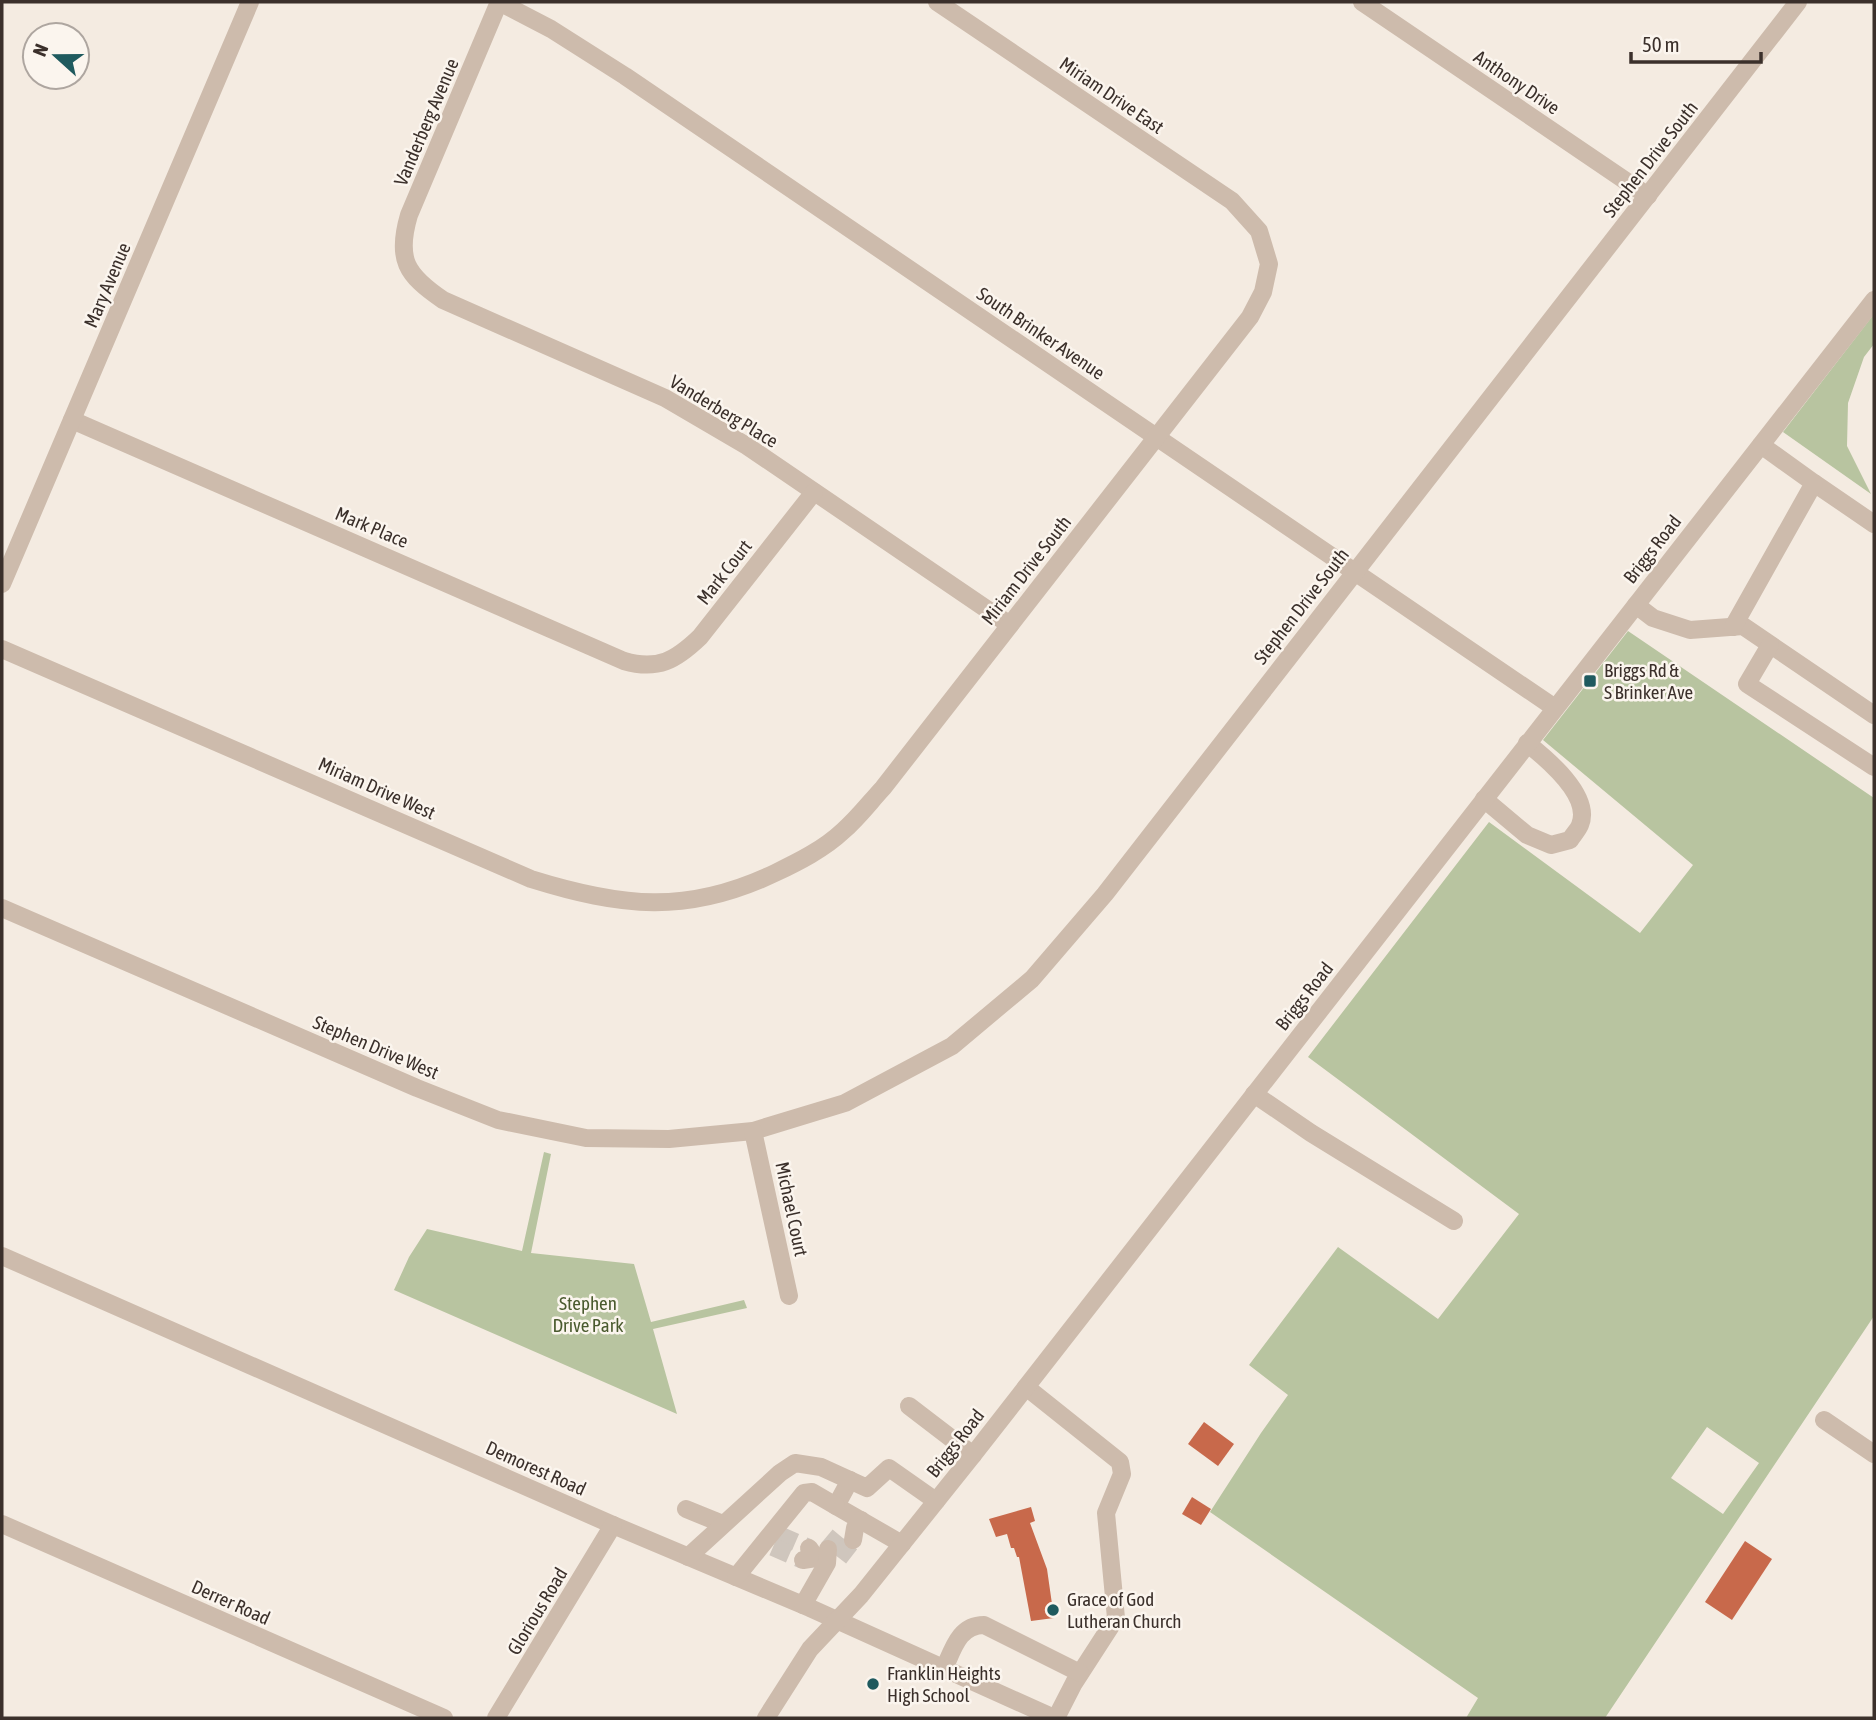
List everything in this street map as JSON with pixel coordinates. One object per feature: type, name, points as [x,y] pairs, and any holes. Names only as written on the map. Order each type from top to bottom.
[{"type":"street","name":"Mary Avenue","points":[[2,584],[250,2]]},
{"type":"street","name":"Vanderberg Avenue","points":[[405,261],[402,238],[409,215],[499,2]]},
{"type":"street","name":"South Brinker Avenue","points":[[499,2],[551,29],[625,76],[1555,708]]},
{"type":"street","name":"Miriam Drive East","points":[[937,2],[1232,201],[1259,231]]},
{"type":"street","name":"Anthony Drive","points":[[1362,2],[1648,196]]},
{"type":"street","name":"Stephen Drive South","points":[[753,1131],[845,1103],[952,1046],[1032,979],[1105,894],[1648,196],[1793,4]]},
{"type":"street","name":"Miriam Drive South","points":[[748,886],[799,862],[842,832],[883,788],[1158,437],[1250,317],[1263,292],[1269,264],[1259,231]]},
{"type":"street","name":"Vanderberg Place","points":[[405,261],[420,285],[443,300],[665,398],[747,446],[1010,625]]},
{"type":"street","name":"Briggs Road","points":[[766,1718],[810,1649],[838,1621],[973,1455],[1874,300]]},
{"type":"street","name":"Mark Place","points":[[72,420],[624,661],[640,666],[657,665]]},
{"type":"street","points":[[1761,444],[1874,524]]},
{"type":"street","points":[[1733,627],[1814,483]]},
{"type":"street","name":"Mark Court","points":[[657,665],[681,655],[700,637],[814,492]]},
{"type":"street","points":[[1636,605],[1653,618],[1690,630],[1743,626],[1874,715]]},
{"type":"street","points":[[1770,645],[1747,684],[1874,767]]},
{"type":"street","name":"Miriam Drive West","points":[[2,649],[531,879],[610,900],[650,903],[694,901],[748,886]]},
{"type":"street","points":[[1484,799],[1527,835],[1551,845],[1570,839],[1581,824],[1581,804],[1556,767],[1527,743]]},
{"type":"street","name":"Stephen Drive West","points":[[2,908],[416,1088],[498,1120],[586,1138],[669,1139],[753,1131]]},
{"type":"street","points":[[1254,1094],[1311,1133],[1454,1221]]},
{"type":"street","name":"Michael Court","points":[[753,1131],[789,1296]]},
{"type":"street","name":"Demorest Road","points":[[2,1256],[613,1525],[803,1605],[1055,1718]]},
{"type":"street","points":[[1026,1387],[1121,1462],[1122,1474],[1106,1513],[1116,1618],[1055,1718]]},
{"type":"street","points":[[909,1406],[973,1455]]},
{"type":"street","points":[[1824,1420],[1874,1454]]},
{"type":"street","points":[[688,1557],[780,1473],[795,1463],[821,1467],[867,1488],[889,1468],[936,1501]]},
{"type":"street","points":[[836,1506],[850,1480]]},
{"type":"street","points":[[736,1577],[774,1540],[808,1491],[836,1506],[853,1530],[902,1544]]},
{"type":"street","points":[[686,1509],[723,1524]]},
{"type":"street","name":"Derrer Road","points":[[2,1524],[444,1718]]},
{"type":"street","name":"Glorious Road","points":[[496,1718],[613,1525]]},
{"type":"street","points":[[803,1605],[820,1556]]},
{"type":"street","points":[[944,1669],[961,1633],[974,1625],[985,1625],[1080,1673]]},
{"type":"green space","points":[[1874,314],[1874,344],[1864,357],[1848,403],[1847,446],[1871,494],[1783,432]]},
{"type":"green space","points":[[1628,631],[1874,798],[1874,1316],[1605,1718],[1466,1718],[1478,1698],[1210,1512],[1288,1395],[1249,1365],[1338,1247],[1438,1319],[1519,1214],[1308,1057],[1489,822],[1640,933],[1693,865],[1543,740]],"holes":[[[1707,1427],[1759,1463],[1723,1514],[1671,1478]]]},
{"type":"green space","name":"Stephen Drive Park","points":[[544,1152],[551,1154],[531,1253],[634,1264],[651,1322],[744,1300],[747,1308],[653,1329],[677,1414],[394,1290],[409,1257],[427,1229],[522,1251]]},
{"type":"building","points":[[1204,1422],[1234,1444],[1218,1466],[1188,1444]]},
{"type":"building","points":[[1192,1497],[1211,1509],[1201,1525],[1182,1514]]},
{"type":"building","points":[[1031,1507],[1035,1521],[1030,1523],[1047,1569],[1054,1618],[1031,1621],[1019,1557],[1014,1548],[1011,1548],[1007,1534],[996,1537],[989,1519]]},
{"type":"building","points":[[1745,1541],[1772,1559],[1732,1620],[1705,1602]]},
{"type":"tunnel","points":[[828,1549],[843,1531]]},
{"type":"tunnel","points":[[779,1535],[809,1548]]},
{"type":"tunnel","points":[[839,1558],[853,1540]]},
{"type":"tunnel","points":[[773,1547],[803,1560]]},
{"type":"place","name":"Briggs Rd & S Brinker Ave","points":[[1590,681]]},
{"type":"place","name":"Grace of God Lutheran Church","points":[[1053,1610]]},
{"type":"place","name":"Franklin Heights High School","points":[[873,1684]]}]
